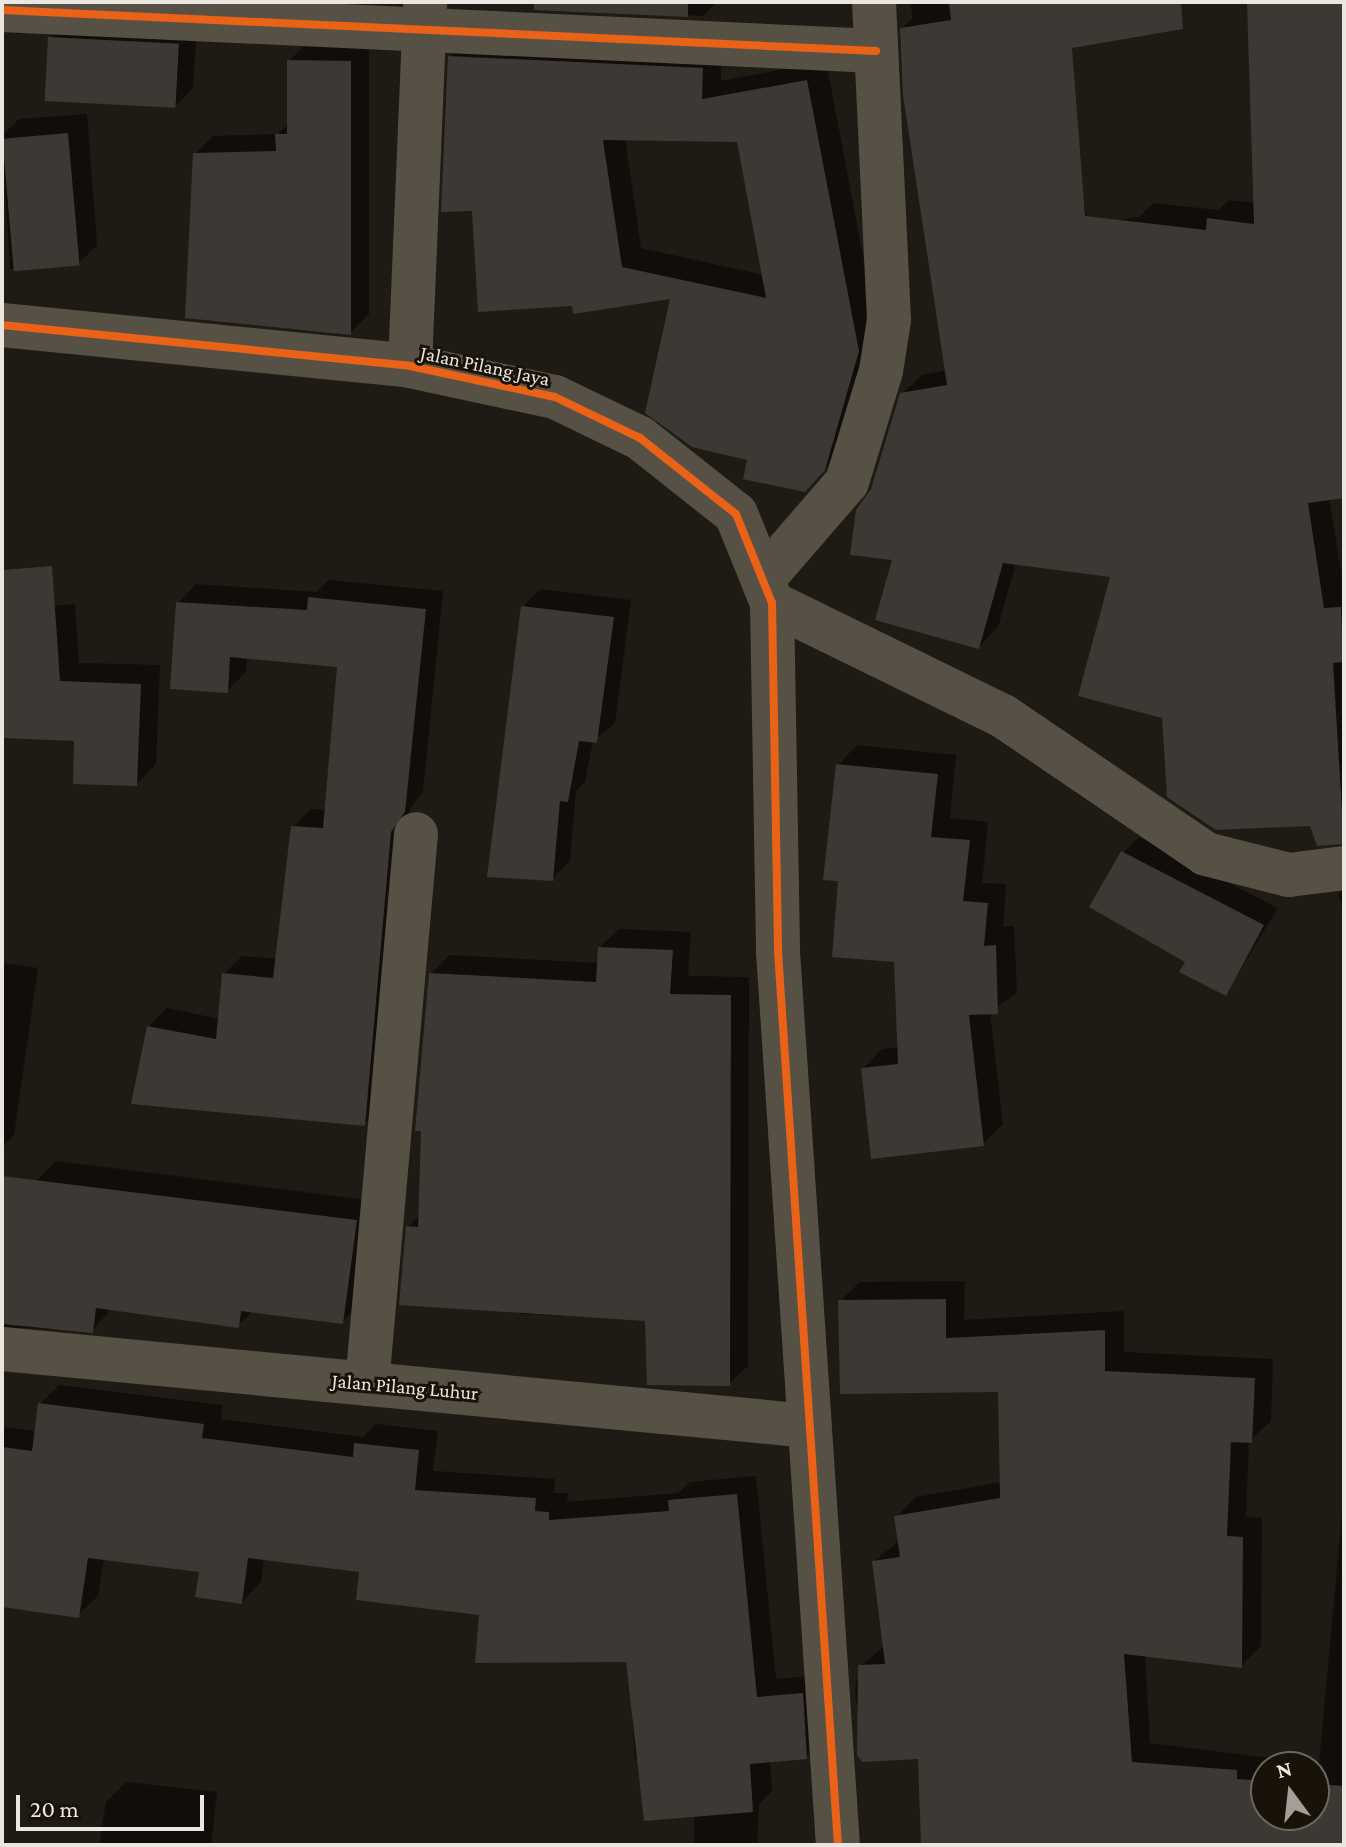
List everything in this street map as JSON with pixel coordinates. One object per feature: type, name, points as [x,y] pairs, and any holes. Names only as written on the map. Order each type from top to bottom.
[{"type":"street","points":[[838,1845],[778,952],[767,591],[847,482],[881,371],[889,320],[874,2]]},
{"type":"street","points":[[2,10],[424,16],[876,51]]},
{"type":"street","points":[[410,366],[424,16]]},
{"type":"street","name":"Jalan Pilang Jaya","points":[[2,325],[410,366],[555,397],[640,438],[736,514],[767,591]]},
{"type":"street","points":[[767,591],[1003,716],[1206,854],[1289,875],[1344,868]]},
{"type":"street","points":[[367,1384],[416,834]]},
{"type":"street","name":"Jalan Pilang Luhur","points":[[2,1349],[809,1426]]},
{"type":"building","points":[[534,2],[688,2],[688,17],[534,10]]},
{"type":"building","points":[[949,2],[1181,2],[1183,29],[1072,48],[1085,216],[1206,230],[1207,218],[1254,224],[1247,2],[1344,2],[1344,498],[1308,503],[1324,608],[1341,607],[1343,662],[1333,663],[1344,844],[1317,846],[1310,826],[1216,830],[1167,797],[1162,718],[1078,696],[1110,577],[1003,563],[979,649],[875,620],[892,560],[850,555],[856,510],[871,489],[900,393],[947,385],[903,95],[900,28],[951,20]]},
{"type":"building","points":[[48,37],[179,44],[175,108],[45,101]]},
{"type":"building","points":[[448,56],[703,68],[702,99],[807,80],[859,351],[825,470],[805,492],[743,479],[747,460],[692,447],[645,413],[670,299],[573,314],[572,306],[478,312],[472,211],[441,212]],"holes":[[[603,140],[737,142],[766,298],[622,267]]]},
{"type":"building","points":[[287,60],[351,61],[351,335],[185,318],[193,153],[276,151],[275,134],[287,134]]},
{"type":"building","points":[[68,133],[80,265],[14,271],[2,139]]},
{"type":"building","points":[[52,566],[60,681],[141,684],[137,786],[73,784],[74,741],[2,738],[2,570]]},
{"type":"building","points":[[308,597],[426,609],[405,812],[391,832],[365,1126],[131,1104],[147,1026],[216,1039],[222,973],[273,978],[291,826],[323,828],[337,667],[230,657],[228,693],[170,689],[176,602],[307,610]]},
{"type":"building","points":[[521,606],[614,617],[597,743],[579,741],[568,802],[560,801],[553,881],[487,877]]},
{"type":"building","points":[[836,764],[938,774],[931,837],[970,840],[963,901],[988,903],[984,946],[996,945],[998,1014],[969,1015],[984,1146],[871,1159],[861,1068],[898,1064],[894,962],[832,957],[838,881],[823,880]]},
{"type":"building","points":[[1121,851],[1264,925],[1226,996],[1179,972],[1185,962],[1089,907]]},
{"type":"building","points":[[598,947],[673,950],[670,994],[731,995],[730,1386],[647,1385],[645,1321],[399,1305],[406,1226],[418,1227],[421,1131],[415,1131],[429,973],[596,982]]},
{"type":"building","points":[[2,1176],[357,1220],[343,1324],[241,1311],[239,1328],[96,1308],[93,1333],[2,1324]]},
{"type":"building","points":[[946,1299],[946,1338],[1105,1330],[1105,1371],[1255,1378],[1252,1443],[1231,1442],[1227,1536],[1243,1537],[1242,1668],[1124,1654],[1132,1762],[1237,1770],[1237,1779],[1250,1780],[1250,1831],[1330,1831],[1330,1785],[1344,1786],[1344,1845],[921,1845],[918,1759],[862,1762],[857,1755],[858,1665],[885,1664],[872,1561],[900,1557],[894,1516],[1000,1498],[998,1392],[840,1394],[838,1300]]},
{"type":"building","points":[[38,1403],[204,1424],[202,1438],[353,1457],[354,1443],[419,1450],[415,1490],[536,1498],[535,1511],[549,1512],[549,1520],[669,1511],[668,1500],[737,1494],[757,1697],[803,1693],[807,1759],[750,1764],[753,1812],[644,1821],[626,1662],[475,1663],[479,1615],[356,1600],[359,1572],[248,1558],[242,1604],[195,1597],[199,1572],[88,1558],[79,1618],[2,1607],[2,1447],[32,1451]]},
{"type":"cycle path","points":[[2,10],[876,51]]},
{"type":"cycle path","points":[[2,325],[410,366],[555,397],[640,438],[736,514],[772,603],[778,952],[838,1845]]}]
